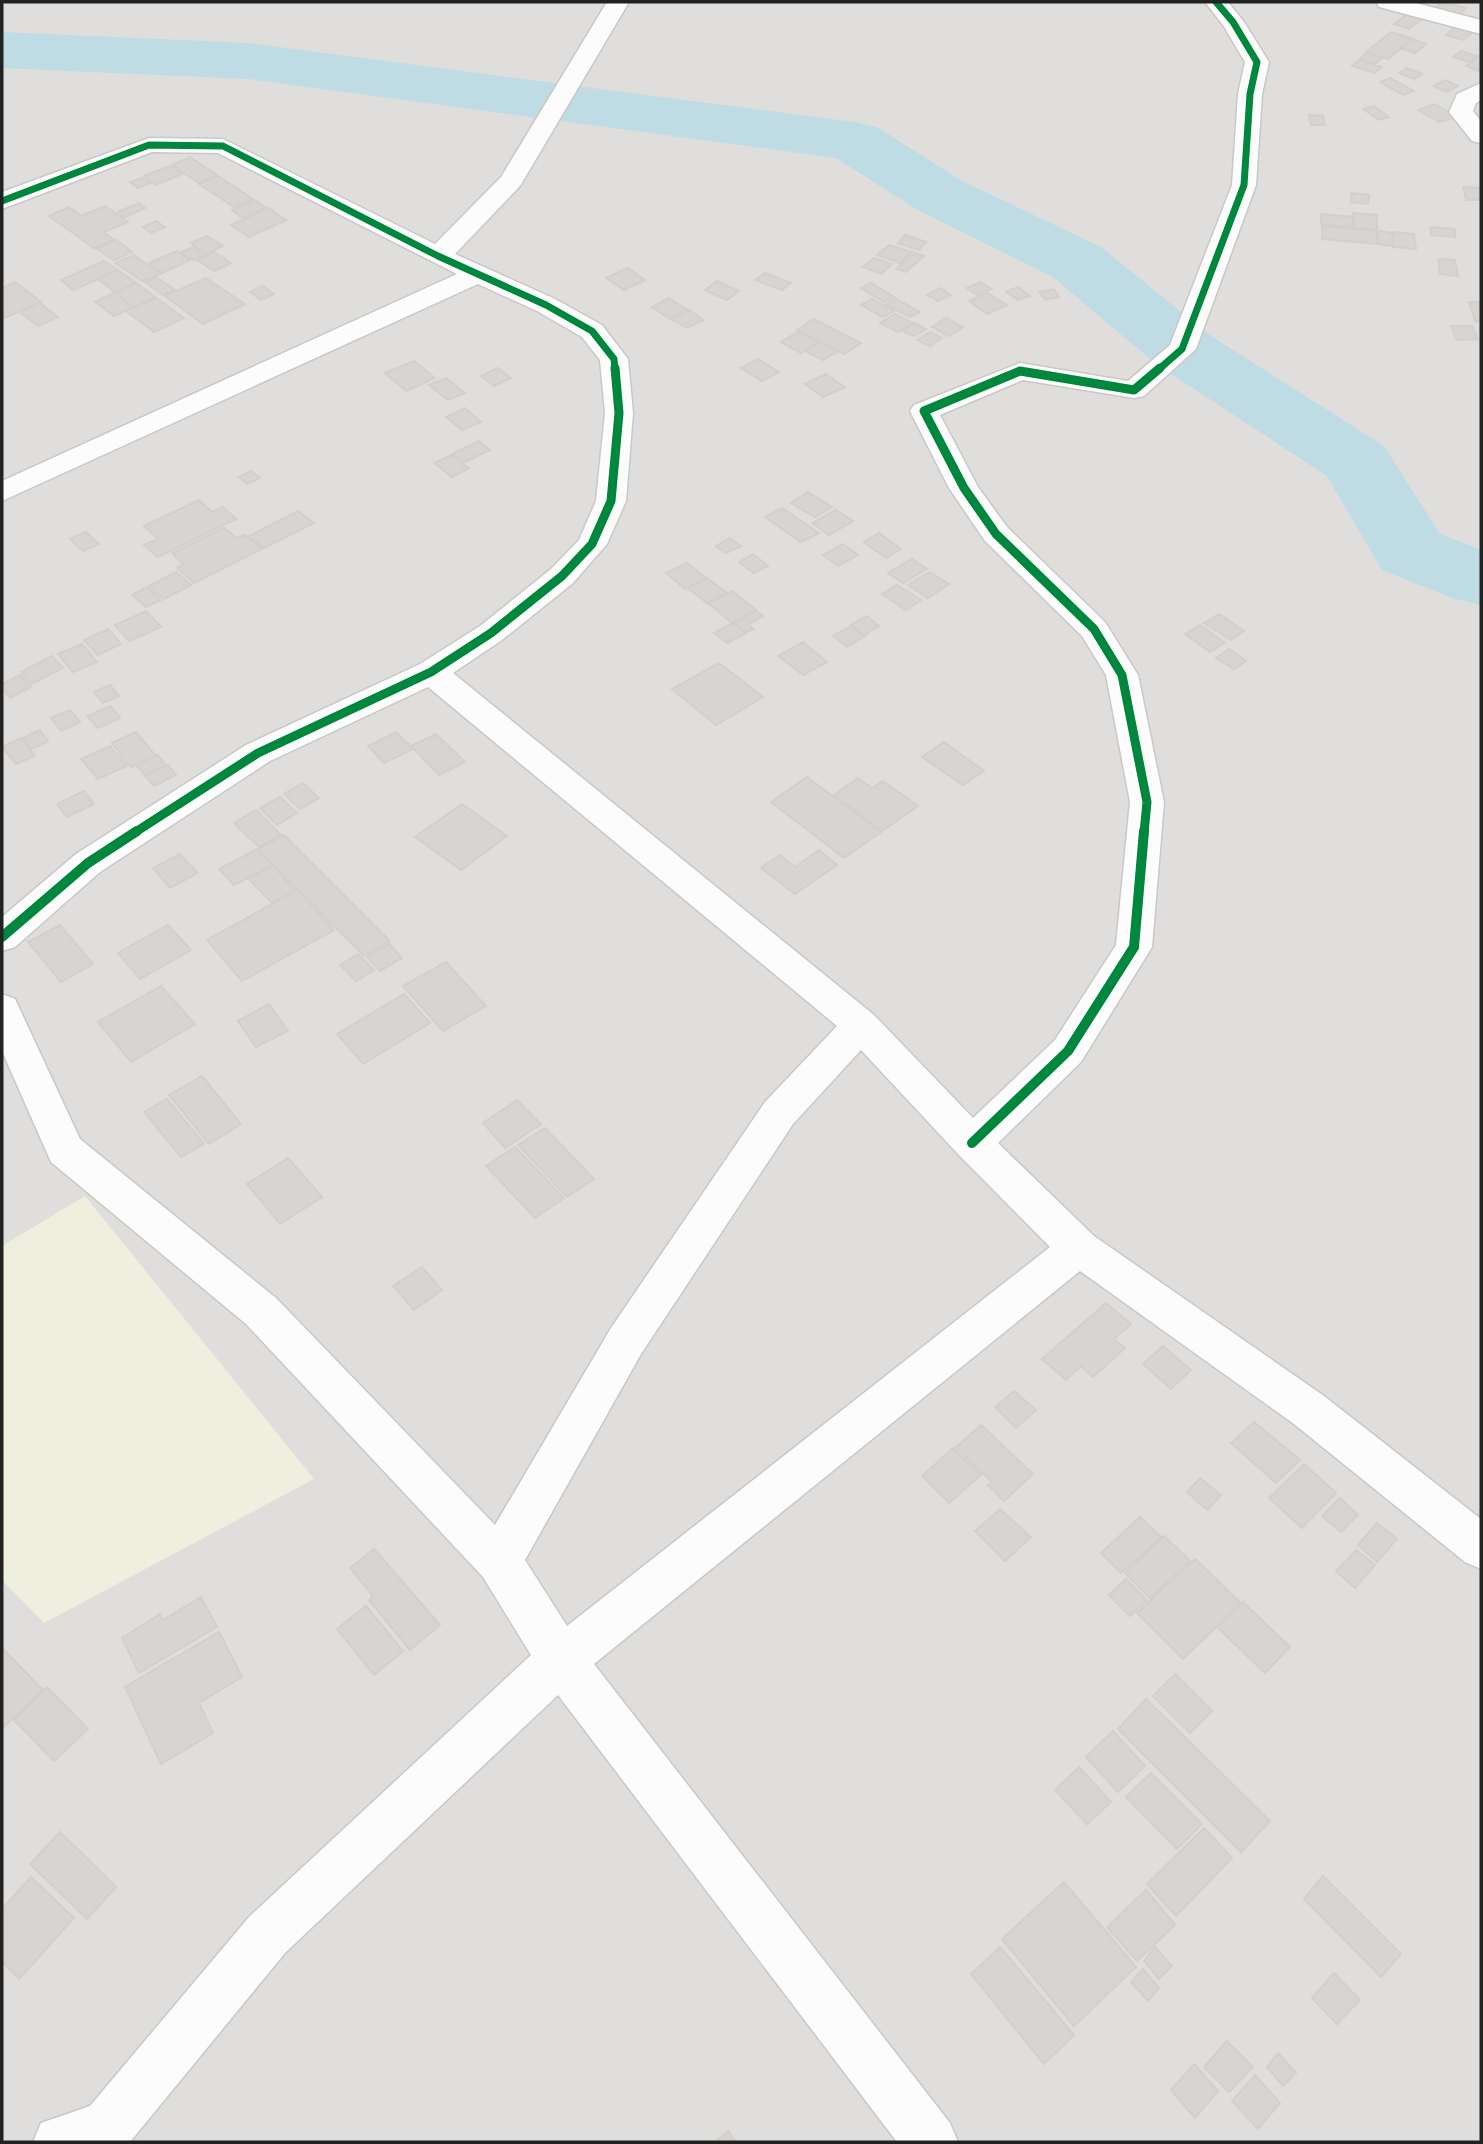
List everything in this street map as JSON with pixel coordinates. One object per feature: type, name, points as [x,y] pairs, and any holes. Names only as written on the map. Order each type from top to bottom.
[{"type":"street","points":[[438,256],[511,181],[618,2]]},
{"type":"street","points":[[972,1143],[1068,1051],[1134,947],[1147,802],[1122,675],[1094,629],[996,534],[964,488],[924,411],[1020,371],[1134,390],[1182,349],[1244,186],[1250,94],[1256,62],[1233,22],[1216,2]]},
{"type":"street","points":[[1387,2],[1481,27]]},
{"type":"street","points":[[1481,90],[1465,99],[1461,112],[1481,136]]},
{"type":"street","points":[[2,201],[149,145],[223,146],[438,256],[546,305],[592,331],[614,359],[620,413],[611,501],[593,544],[562,576],[491,633],[430,672],[258,753],[88,863],[2,937]]},
{"type":"street","points":[[2,492],[477,275]]},
{"type":"street","points":[[430,672],[861,1025],[972,1143],[1079,1248],[1309,1410],[1481,1547]]},
{"type":"street","points":[[2,1009],[65,1150],[261,1311],[499,1561],[561,1660],[931,2142]]},
{"type":"street","points":[[499,1561],[626,1340],[779,1113],[861,1025]]},
{"type":"street","points":[[60,2142],[106,2129],[267,1935],[561,1660],[1079,1248]]},
{"type":"shaded area","points":[[2,2],[1481,2],[1481,2142],[2,2142]]},
{"type":"green space","points":[[85,1196],[314,1479],[44,1623],[2,1580],[2,1246]]},
{"type":"building","points":[[1441,2],[1466,8],[1460,14],[1435,8]]},
{"type":"building","points":[[1410,12],[1425,17],[1409,29],[1394,24]]},
{"type":"building","points":[[1457,26],[1474,31],[1463,40],[1446,35]]},
{"type":"building","points":[[1391,32],[1413,39],[1388,59],[1366,52]]},
{"type":"building","points":[[1412,39],[1426,44],[1415,53],[1401,48]]},
{"type":"building","points":[[1461,51],[1477,56],[1469,62],[1453,57]]},
{"type":"building","points":[[1367,53],[1382,58],[1375,64],[1360,59]]},
{"type":"building","points":[[1478,56],[1481,57],[1479,71],[1466,66]]},
{"type":"building","points":[[1360,60],[1382,67],[1374,73],[1352,66]]},
{"type":"building","points":[[1407,68],[1422,74],[1414,79],[1399,73]]},
{"type":"building","points":[[1390,78],[1414,91],[1403,95],[1380,82]]},
{"type":"building","points":[[1445,80],[1458,86],[1447,92],[1433,86]]},
{"type":"building","points":[[1435,104],[1456,117],[1439,122],[1418,110]]},
{"type":"building","points":[[1374,106],[1389,117],[1379,120],[1363,109]]},
{"type":"building","points":[[1309,115],[1323,116],[1325,125],[1311,125]]},
{"type":"building","points":[[190,157],[217,175],[199,183],[172,165]]},
{"type":"building","points":[[169,166],[182,174],[156,185],[144,176]]},
{"type":"building","points":[[218,176],[253,199],[234,207],[199,184]]},
{"type":"building","points":[[142,178],[150,183],[138,188],[130,182]]},
{"type":"building","points":[[1463,187],[1481,188],[1481,200],[1466,200]]},
{"type":"building","points":[[1352,193],[1369,195],[1368,204],[1351,202]]},
{"type":"building","points":[[255,200],[266,208],[243,218],[232,210]]},
{"type":"building","points":[[139,203],[145,208],[125,217],[118,212]]},
{"type":"building","points":[[105,206],[128,222],[104,232],[114,240],[94,248],[49,216],[69,207],[81,216]]},
{"type":"building","points":[[269,208],[286,220],[249,237],[231,225]]},
{"type":"building","points":[[1353,213],[1377,215],[1377,230],[1354,228]]},
{"type":"building","points":[[1321,214],[1353,217],[1353,227],[1321,224]]},
{"type":"building","points":[[156,221],[165,227],[151,233],[143,227]]},
{"type":"building","points":[[1322,226],[1377,231],[1377,244],[1322,239]]},
{"type":"building","points":[[1430,227],[1455,229],[1455,237],[1431,235]]},
{"type":"building","points":[[1378,231],[1392,233],[1393,246],[1378,244]]},
{"type":"building","points":[[1393,232],[1414,234],[1416,249],[1393,247]]},
{"type":"building","points":[[905,235],[926,242],[919,250],[898,243]]},
{"type":"building","points":[[207,236],[223,246],[206,254],[191,243]]},
{"type":"building","points":[[116,240],[132,252],[114,260],[97,249]]},
{"type":"building","points":[[889,245],[912,252],[900,263],[877,255]]},
{"type":"building","points":[[193,247],[204,255],[193,260],[182,252]]},
{"type":"building","points":[[177,251],[190,260],[162,273],[149,263]]},
{"type":"building","points":[[214,252],[231,263],[214,271],[197,260]]},
{"type":"building","points":[[915,253],[924,256],[906,272],[896,269]]},
{"type":"building","points":[[134,255],[160,274],[142,281],[116,263]]},
{"type":"building","points":[[874,258],[892,264],[881,274],[863,267]]},
{"type":"building","points":[[1438,259],[1455,260],[1458,276],[1440,274]]},
{"type":"building","points":[[104,261],[118,270],[73,290],[61,280]]},
{"type":"building","points":[[628,268],[645,280],[624,290],[606,278]]},
{"type":"building","points":[[118,270],[136,283],[115,292],[98,279]]},
{"type":"building","points":[[765,273],[791,283],[782,290],[755,280]]},
{"type":"building","points":[[156,277],[175,290],[163,295],[145,282]]},
{"type":"building","points":[[206,278],[245,304],[203,324],[165,296]]},
{"type":"building","points":[[717,281],[739,291],[727,300],[705,290]]},
{"type":"building","points":[[15,282],[41,302],[2,319],[2,288]]},
{"type":"building","points":[[981,282],[991,289],[977,295],[967,288]]},
{"type":"building","points":[[136,283],[155,297],[134,307],[115,293]]},
{"type":"building","points":[[871,283],[894,297],[884,302],[861,288]]},
{"type":"building","points":[[263,286],[274,294],[261,300],[250,292]]},
{"type":"building","points":[[1018,287],[1030,296],[1018,300],[1006,292]]},
{"type":"building","points":[[941,288],[951,295],[938,301],[927,295]]},
{"type":"building","points":[[1054,289],[1059,297],[1045,300],[1039,292]]},
{"type":"building","points":[[114,293],[133,307],[114,316],[95,302]]},
{"type":"building","points":[[988,293],[1007,305],[987,314],[969,301]]},
{"type":"building","points":[[156,298],[184,318],[154,332],[126,311]]},
{"type":"building","points":[[669,298],[688,310],[670,319],[652,307]]},
{"type":"building","points":[[872,299],[894,311],[883,317],[861,305]]},
{"type":"building","points":[[896,299],[920,312],[910,317],[886,304]]},
{"type":"building","points":[[1469,302],[1481,302],[1481,322],[1475,321]]},
{"type":"building","points":[[40,303],[58,317],[38,326],[20,312]]},
{"type":"building","points":[[689,310],[704,320],[687,328],[671,319]]},
{"type":"building","points":[[895,314],[913,323],[898,332],[880,323]]},
{"type":"building","points":[[946,318],[963,327],[949,336],[932,327]]},
{"type":"building","points":[[814,319],[861,343],[844,354],[797,330]]},
{"type":"building","points":[[914,323],[926,329],[914,336],[902,331]]},
{"type":"building","points":[[1451,326],[1472,326],[1478,339],[1457,340]]},
{"type":"building","points":[[798,332],[819,342],[801,353],[781,342]]},
{"type":"building","points":[[930,332],[942,338],[930,346],[917,340]]},
{"type":"building","points":[[821,342],[838,351],[823,360],[805,351]]},
{"type":"building","points":[[758,359],[779,372],[762,381],[741,368]]},
{"type":"building","points":[[414,361],[435,378],[406,391],[385,373]]},
{"type":"building","points":[[498,368],[511,378],[494,386],[481,376]]},
{"type":"building","points":[[826,374],[845,387],[823,397],[805,384]]},
{"type":"building","points":[[446,378],[465,393],[448,400],[429,385]]},
{"type":"building","points":[[465,408],[481,422],[462,430],[446,417]]},
{"type":"building","points":[[479,441],[490,450],[463,463],[452,454]]},
{"type":"building","points":[[452,455],[469,468],[452,477],[434,463]]},
{"type":"building","points":[[251,471],[260,478],[247,484],[239,477]]},
{"type":"building","points":[[808,492],[832,507],[815,517],[791,503]]},
{"type":"building","points":[[199,500],[212,512],[223,507],[236,519],[158,557],[144,545],[158,539],[144,526]]},
{"type":"building","points":[[782,508],[819,533],[801,542],[765,517]]},
{"type":"building","points":[[836,510],[853,521],[829,535],[812,523]]},
{"type":"building","points":[[298,511],[314,523],[264,548],[249,536]]},
{"type":"building","points":[[224,528],[237,538],[245,535],[262,549],[194,583],[177,568],[184,565],[172,553]]},
{"type":"building","points":[[86,532],[99,544],[83,551],[70,539]]},
{"type":"building","points":[[879,533],[901,549],[886,558],[864,542]]},
{"type":"building","points":[[730,538],[741,546],[726,553],[716,546]]},
{"type":"building","points":[[843,544],[858,555],[838,566],[823,555]]},
{"type":"building","points":[[753,554],[768,566],[754,573],[739,562]]},
{"type":"building","points":[[912,559],[927,569],[903,583],[888,573]]},
{"type":"building","points":[[687,563],[706,578],[685,589],[666,573]]},
{"type":"building","points":[[176,572],[191,585],[164,599],[149,586]]},
{"type":"building","points":[[930,572],[949,584],[928,598],[908,585]]},
{"type":"building","points":[[707,578],[727,593],[707,603],[688,588]]},
{"type":"building","points":[[897,585],[921,600],[906,610],[882,594]]},
{"type":"building","points":[[147,587],[161,600],[146,607],[132,595]]},
{"type":"building","points":[[732,591],[756,610],[732,623],[709,604]]},
{"type":"building","points":[[146,611],[161,627],[129,641],[115,625]]},
{"type":"building","points":[[756,611],[763,616],[751,623],[744,617]]},
{"type":"building","points":[[1219,614],[1244,631],[1231,640],[1204,623]]},
{"type":"building","points":[[867,616],[879,626],[864,635],[851,625]]},
{"type":"building","points":[[742,619],[754,629],[746,632],[734,622]]},
{"type":"building","points":[[733,623],[746,633],[727,643],[714,633]]},
{"type":"building","points":[[1200,625],[1225,643],[1210,652],[1185,634]]},
{"type":"building","points":[[851,626],[865,636],[847,647],[833,636]]},
{"type":"building","points":[[108,629],[121,644],[98,655],[84,640]]},
{"type":"building","points":[[803,642],[827,662],[803,675],[778,656]]},
{"type":"building","points":[[82,644],[97,662],[73,672],[58,654]]},
{"type":"building","points":[[1229,649],[1246,661],[1234,669],[1216,658]]},
{"type":"building","points":[[52,656],[63,668],[32,684],[21,672]]},
{"type":"building","points":[[719,663],[763,697],[716,725],[672,689]]},
{"type":"building","points":[[20,675],[31,687],[10,698],[2,684]]},
{"type":"building","points":[[110,685],[119,696],[103,703],[94,692]]},
{"type":"building","points":[[110,706],[120,718],[98,728],[87,716]]},
{"type":"building","points":[[70,710],[80,722],[61,731],[51,718]]},
{"type":"building","points":[[40,730],[48,741],[31,749],[23,738]]},
{"type":"building","points":[[136,732],[156,756],[131,767],[112,743]]},
{"type":"building","points":[[396,732],[413,749],[384,763],[368,746]]},
{"type":"building","points":[[436,734],[465,762],[439,775],[411,746]]},
{"type":"building","points":[[21,738],[35,756],[16,764],[2,747]]},
{"type":"building","points":[[944,742],[984,771],[963,785],[922,757]]},
{"type":"building","points":[[110,746],[127,766],[98,779],[81,759]]},
{"type":"building","points":[[158,755],[166,765],[145,775],[136,765]]},
{"type":"building","points":[[168,765],[176,775],[154,786],[145,776]]},
{"type":"building","points":[[807,777],[881,832],[844,858],[771,802]]},
{"type":"building","points":[[858,778],[872,788],[883,781],[918,806],[882,831],[834,795]]},
{"type":"building","points":[[303,783],[319,798],[300,809],[284,794]]},
{"type":"building","points":[[84,791],[94,804],[67,817],[57,804]]},
{"type":"building","points":[[280,797],[297,813],[277,825],[260,808]]},
{"type":"building","points":[[462,804],[507,836],[461,870],[415,837]]},
{"type":"building","points":[[256,810],[281,835],[259,847],[234,823]]},
{"type":"building","points":[[284,835],[390,941],[364,956],[258,850]]},
{"type":"building","points":[[257,849],[273,865],[234,885],[219,869]]},
{"type":"building","points":[[819,850],[837,865],[795,894],[761,868],[780,855],[795,867]]},
{"type":"building","points":[[180,854],[198,873],[170,888],[153,868]]},
{"type":"building","points":[[273,866],[295,891],[272,903],[249,879]]},
{"type":"building","points":[[297,890],[334,930],[242,981],[207,940]]},
{"type":"building","points":[[60,925],[93,964],[61,982],[28,942]]},
{"type":"building","points":[[168,925],[191,950],[140,979],[118,953]]},
{"type":"building","points":[[389,944],[402,958],[380,971],[367,957]]},
{"type":"building","points":[[358,954],[374,970],[356,981],[340,965]]},
{"type":"building","points":[[446,962],[486,1006],[443,1031],[403,986]]},
{"type":"building","points":[[161,986],[195,1024],[131,1062],[98,1022]]},
{"type":"building","points":[[404,994],[430,1023],[363,1064],[337,1034]]},
{"type":"building","points":[[269,1004],[288,1031],[256,1047],[238,1021]]},
{"type":"building","points":[[202,1076],[241,1124],[209,1144],[169,1095]]},
{"type":"building","points":[[167,1099],[204,1144],[181,1157],[144,1112]]},
{"type":"building","points":[[517,1100],[541,1124],[505,1148],[483,1123]]},
{"type":"building","points":[[545,1128],[594,1179],[567,1197],[518,1145]]},
{"type":"building","points":[[515,1147],[564,1198],[535,1218],[486,1166]]},
{"type":"building","points":[[288,1158],[322,1197],[280,1224],[247,1184]]},
{"type":"building","points":[[422,1267],[442,1290],[414,1310],[393,1286]]},
{"type":"building","points":[[1106,1303],[1131,1324],[1114,1339],[1125,1348],[1093,1377],[1081,1366],[1066,1380],[1042,1359]]},
{"type":"building","points":[[1163,1346],[1191,1370],[1171,1389],[1143,1364]]},
{"type":"building","points":[[1014,1391],[1036,1410],[1016,1428],[995,1407]]},
{"type":"building","points":[[1254,1422],[1300,1460],[1276,1483],[1231,1443]]},
{"type":"building","points":[[981,1425],[1033,1474],[1004,1501],[988,1485],[992,1482],[956,1447]]},
{"type":"building","points":[[953,1448],[981,1475],[949,1503],[922,1476]]},
{"type":"building","points":[[1304,1464],[1336,1493],[1302,1528],[1269,1498]]},
{"type":"building","points":[[1200,1478],[1221,1495],[1207,1510],[1187,1492]]},
{"type":"building","points":[[1340,1498],[1358,1515],[1341,1532],[1322,1516]]},
{"type":"building","points":[[1000,1509],[1031,1537],[1005,1561],[975,1531]]},
{"type":"building","points":[[1140,1517],[1161,1537],[1121,1573],[1101,1553]]},
{"type":"building","points":[[1377,1523],[1397,1539],[1377,1562],[1358,1545]]},
{"type":"building","points":[[1164,1536],[1190,1561],[1150,1598],[1125,1573]]},
{"type":"building","points":[[374,1549],[440,1625],[410,1650],[369,1600],[373,1596],[350,1568]]},
{"type":"building","points":[[1356,1550],[1375,1565],[1355,1588],[1336,1571]]},
{"type":"building","points":[[1195,1559],[1241,1603],[1183,1659],[1137,1613]]},
{"type":"building","points":[[1126,1579],[1147,1600],[1130,1616],[1109,1595]]},
{"type":"building","points":[[201,1597],[217,1627],[139,1673],[122,1638],[160,1614],[163,1620]]},
{"type":"building","points":[[1243,1602],[1290,1647],[1265,1673],[1217,1627]]},
{"type":"building","points":[[366,1606],[403,1651],[374,1675],[337,1629]]},
{"type":"building","points":[[219,1632],[242,1677],[199,1703],[213,1733],[161,1764],[125,1687]]},
{"type":"building","points":[[2,1648],[43,1690],[2,1729]]},
{"type":"building","points":[[1175,1674],[1212,1711],[1190,1733],[1153,1696]]},
{"type":"building","points":[[47,1687],[88,1729],[54,1761],[14,1720]]},
{"type":"building","points":[[1146,1699],[1270,1821],[1241,1852],[1118,1729]]},
{"type":"building","points":[[1113,1731],[1145,1766],[1118,1792],[1086,1757]]},
{"type":"building","points":[[1079,1767],[1111,1802],[1087,1824],[1055,1790]]},
{"type":"building","points":[[1151,1773],[1202,1824],[1177,1849],[1126,1797]]},
{"type":"building","points":[[1204,1828],[1232,1858],[1176,1916],[1147,1884]]},
{"type":"building","points":[[60,1832],[116,1887],[87,1919],[30,1864]]},
{"type":"building","points":[[1323,1876],[1401,1954],[1381,1977],[1304,1899]]},
{"type":"building","points":[[31,1877],[74,1918],[19,1979],[2,1961],[2,1909]]},
{"type":"building","points":[[1064,1882],[1136,1967],[1074,2026],[1002,1939]]},
{"type":"building","points":[[1146,1890],[1175,1925],[1137,1961],[1107,1927]]},
{"type":"building","points":[[1000,1947],[1074,2035],[1044,2064],[971,1974]]},
{"type":"building","points":[[1155,1947],[1172,1966],[1159,1979],[1144,1961]]},
{"type":"building","points":[[1143,1969],[1159,1988],[1148,2001],[1131,1982]]},
{"type":"building","points":[[1334,1973],[1360,2000],[1337,2024],[1312,1998]]},
{"type":"building","points":[[1227,2041],[1253,2067],[1229,2092],[1204,2067]]},
{"type":"building","points":[[1278,2053],[1296,2073],[1283,2086],[1267,2067]]},
{"type":"building","points":[[1194,2064],[1218,2091],[1195,2118],[1171,2090]]},
{"type":"building","points":[[1255,2075],[1280,2103],[1258,2129],[1232,2101]]},
{"type":"building","points":[[728,2131],[736,2142],[715,2142]]},
{"type":"waterway","points":[[2,50],[248,61],[854,141],[939,195],[1077,262],[1182,349],[1357,462],[1410,552],[1481,579]]},
{"type":"cycle path","points":[[972,1143],[1068,1051],[1134,947],[1147,802],[1122,675],[1094,629],[996,534],[964,488],[924,411],[1020,371],[1134,390],[1182,349],[1244,185],[1250,94],[1257,62],[1233,22],[1216,2]]},
{"type":"cycle path","points":[[2,201],[149,145],[223,146],[438,256],[546,305],[592,331],[614,359],[619,413],[611,501],[592,544],[562,576],[491,633],[431,672],[258,753],[88,863],[2,937]]}]
